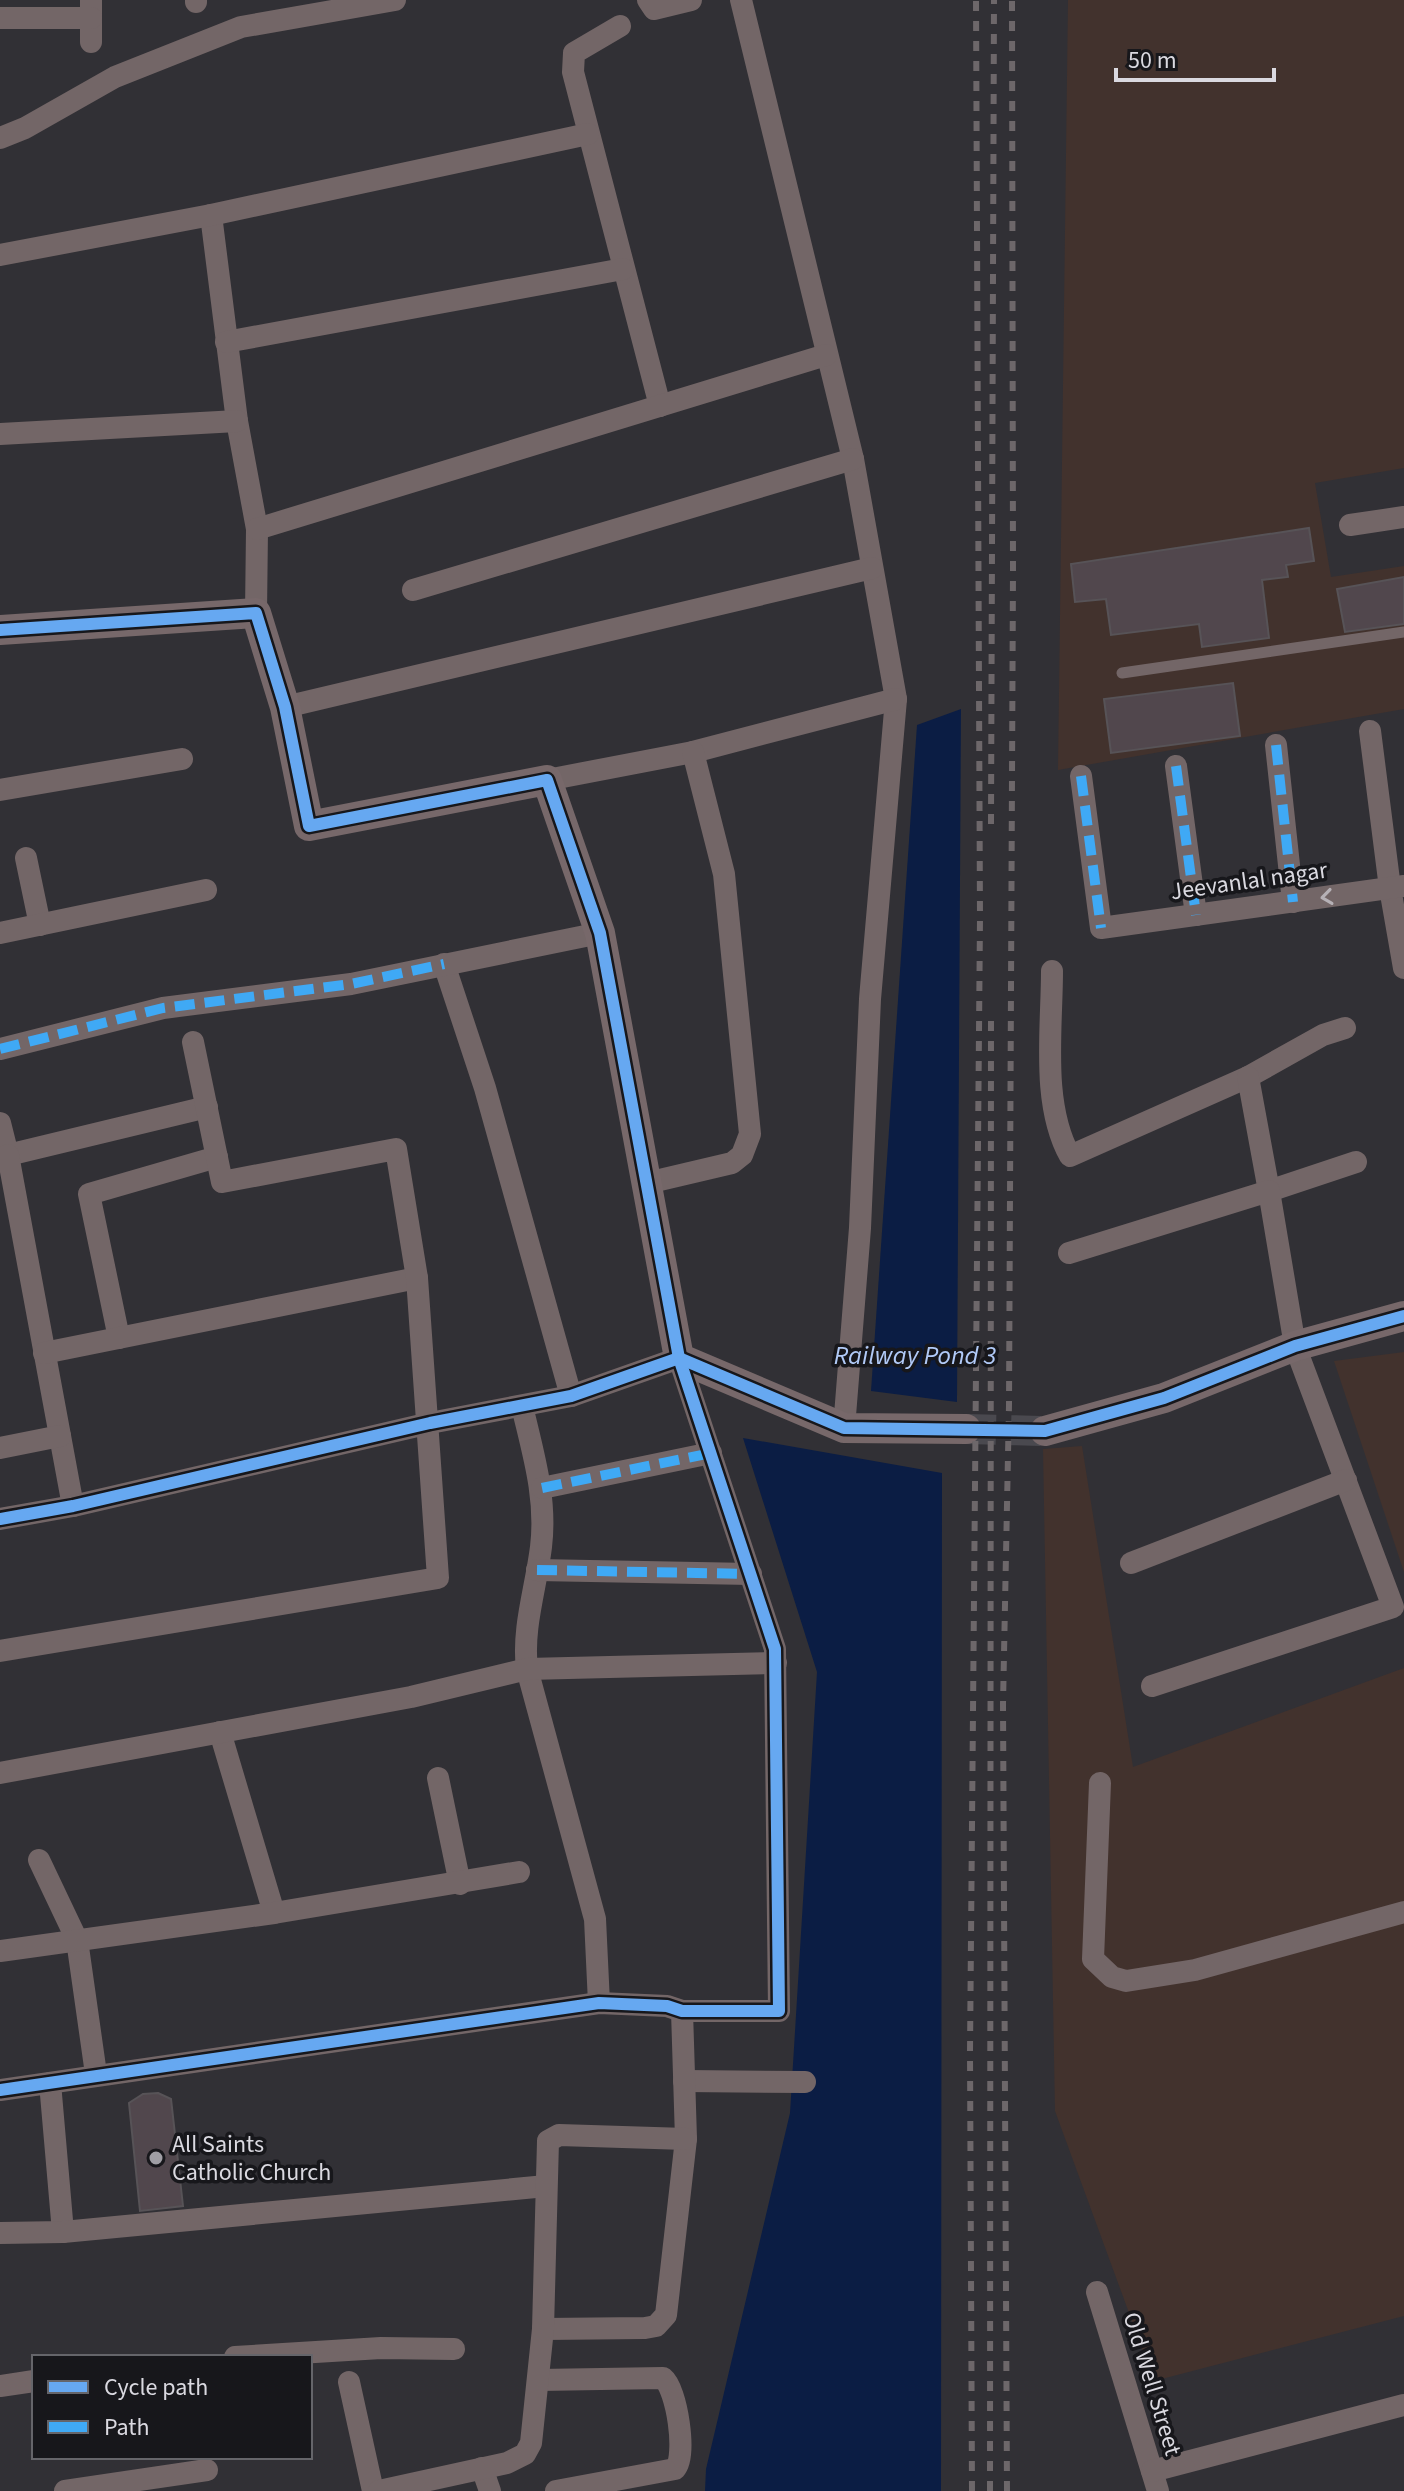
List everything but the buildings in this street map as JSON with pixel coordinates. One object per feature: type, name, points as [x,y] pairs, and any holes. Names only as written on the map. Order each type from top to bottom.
[{"type":"street","points":[[0,138],[25,128],[115,77],[241,27],[395,0]]},
{"type":"street","points":[[648,0],[654,9],[691,0]]},
{"type":"street","points":[[741,0],[853,459],[896,699],[870,999],[860,1228],[844,1428]]},
{"type":"street","points":[[0,18],[91,9],[91,42]]},
{"type":"street","points":[[620,26],[574,53],[573,72],[660,406]]},
{"type":"street","points":[[0,255],[211,215],[588,134]]},
{"type":"street","points":[[211,215],[237,421],[257,529],[256,613],[285,707],[309,826],[693,752],[896,699]]},
{"type":"street","points":[[226,342],[623,269]]},
{"type":"street","points":[[257,529],[826,355]]},
{"type":"street","points":[[0,434],[237,421]]},
{"type":"street","points":[[413,590],[853,459]]},
{"type":"street","points":[[1350,525],[1404,517]]},
{"type":"street","points":[[285,707],[872,568]]},
{"type":"street","points":[[0,630],[256,613]]},
{"type":"street","points":[[1370,731],[1397,887],[1404,968]]},
{"type":"street","points":[[1276,745],[1293,902]]},
{"type":"street","points":[[647,1183],[732,1163],[742,1155],[750,1134],[724,874],[693,752]]},
{"type":"street","points":[[0,790],[182,759]]},
{"type":"street","points":[[1176,766],[1196,915]]},
{"type":"street","name":"Jeevanlal nagar","points":[[1081,776],[1101,928],[1397,887]]},
{"type":"street","points":[[0,2090],[599,2003],[667,2006],[682,2011],[779,2011],[775,1649],[679,1358],[600,933],[547,780]]},
{"type":"street","points":[[26,858],[40,925]]},
{"type":"street","points":[[0,933],[206,890]]},
{"type":"street","points":[[0,1049],[177,1005],[351,984],[600,933]]},
{"type":"street","points":[[444,964],[485,1088],[571,1396]]},
{"type":"street","points":[[1052,971],[1053,1097],[1059,1132],[1070,1156],[1248,1077],[1323,1035],[1345,1028]]},
{"type":"street","points":[[0,1651],[438,1578],[430,1423],[417,1278],[396,1149],[222,1182],[193,1042]]},
{"type":"street","points":[[1152,1686],[1393,1607],[1295,1346],[1248,1077]]},
{"type":"street","points":[[8,1155],[207,1107]]},
{"type":"street","points":[[0,1123],[73,1506]]},
{"type":"street","points":[[119,1338],[89,1194],[217,1157]]},
{"type":"street","points":[[1069,1253],[1356,1162]]},
{"type":"street","points":[[44,1353],[417,1278]]},
{"type":"street","points":[[1045,1431],[1164,1398],[1295,1346],[1404,1316]]},
{"type":"street","points":[[0,1519],[73,1506],[430,1423],[571,1396],[679,1358],[844,1428],[966,1429]]},
{"type":"street","points":[[522,1406],[542,1488],[542,1544],[524,1644],[527,1669],[595,1919],[599,2003]]},
{"type":"street","points":[[0,1448],[60,1436]]},
{"type":"street","points":[[542,1488],[711,1453]]},
{"type":"street","points":[[1131,1563],[1346,1480]]},
{"type":"street","points":[[537,1570],[751,1574]]},
{"type":"street","points":[[0,1773],[411,1697],[527,1669],[776,1663]]},
{"type":"street","points":[[220,1732],[274,1913]]},
{"type":"street","points":[[438,1778],[460,1884]]},
{"type":"street","points":[[1100,1783],[1093,1959],[1112,1977],[1126,1981],[1195,1970],[1404,1912]]},
{"type":"street","points":[[39,1860],[77,1940],[96,2074]]},
{"type":"street","points":[[0,1951],[274,1913],[519,1872]]},
{"type":"street","points":[[543,2329],[645,2328],[656,2326],[666,2315],[686,2139],[682,2011]]},
{"type":"street","points":[[684,2081],[805,2082]]},
{"type":"street","points":[[50,2083],[63,2232]]},
{"type":"street","points":[[379,2491],[507,2463],[525,2454],[535,2428],[543,2329],[545,2150],[548,2141],[559,2135],[686,2139]]},
{"type":"street","points":[[0,2233],[63,2232],[546,2186]]},
{"type":"street","name":"Old Well Street","points":[[1097,2292],[1155,2481]]},
{"type":"street","points":[[267,2355],[381,2348],[454,2349]]},
{"type":"street","points":[[539,2380],[663,2378],[674,2397],[682,2456],[675,2469],[556,2491]]},
{"type":"street","points":[[0,2386],[32,2381]]},
{"type":"street","points":[[349,2382],[373,2491]]},
{"type":"street","points":[[1155,2481],[1404,2405]]},
{"type":"street","points":[[482,2468],[490,2491]]},
{"type":"street","points":[[65,2491],[208,2473]]},
{"type":"lane","points":[[1122,673],[1404,632]]},
{"type":"shaded area","points":[[1068,0],[1404,0],[1404,468],[1315,483],[1331,577],[1404,566],[1404,709],[1058,770]]},
{"type":"shaded area","points":[[1404,1352],[1404,1572],[1334,1361]]},
{"type":"shaded area","points":[[1082,1446],[1133,1767],[1404,1668],[1404,2316],[1154,2381],[1055,2111],[1043,1449]]},
{"type":"water","name":"Railway Pond 3","points":[[961,709],[957,1402],[871,1391],[917,725]]},
{"type":"water","points":[[743,1438],[942,1473],[941,2491],[705,2491],[706,2469],[790,2113],[817,1672]]},
{"type":"tunnel","points":[[966,1429],[1045,1431]]},
{"type":"railway","points":[[972,2491],[970,2052],[980,918],[976,0]]},
{"type":"railway","points":[[991,824],[994,0]]},
{"type":"railway","points":[[1007,2491],[1003,1704],[1009,1405],[1012,0]]},
{"type":"railway","points":[[990,2491],[991,1020]]},
{"type":"marked path","points":[[1276,745],[1293,902]]},
{"type":"marked path","points":[[1176,766],[1196,915]]},
{"type":"marked path","points":[[1081,776],[1101,928]]},
{"type":"marked path","points":[[0,1049],[163,1008],[351,984],[444,964]]},
{"type":"marked path","points":[[542,1488],[711,1453]]},
{"type":"marked path","points":[[537,1570],[751,1574]]},
{"type":"cycle path","points":[[0,630],[256,613],[285,707],[309,826],[547,780],[600,933],[679,1358],[775,1649],[779,2011],[682,2011],[667,2006],[599,2003],[0,2090]]},
{"type":"cycle path","points":[[0,1519],[73,1506],[430,1423],[571,1396],[679,1358],[844,1428],[1045,1431],[1164,1398],[1295,1346],[1404,1316]]},
{"type":"place","name":"All Saints Catholic Church","points":[[156,2158]]}]
